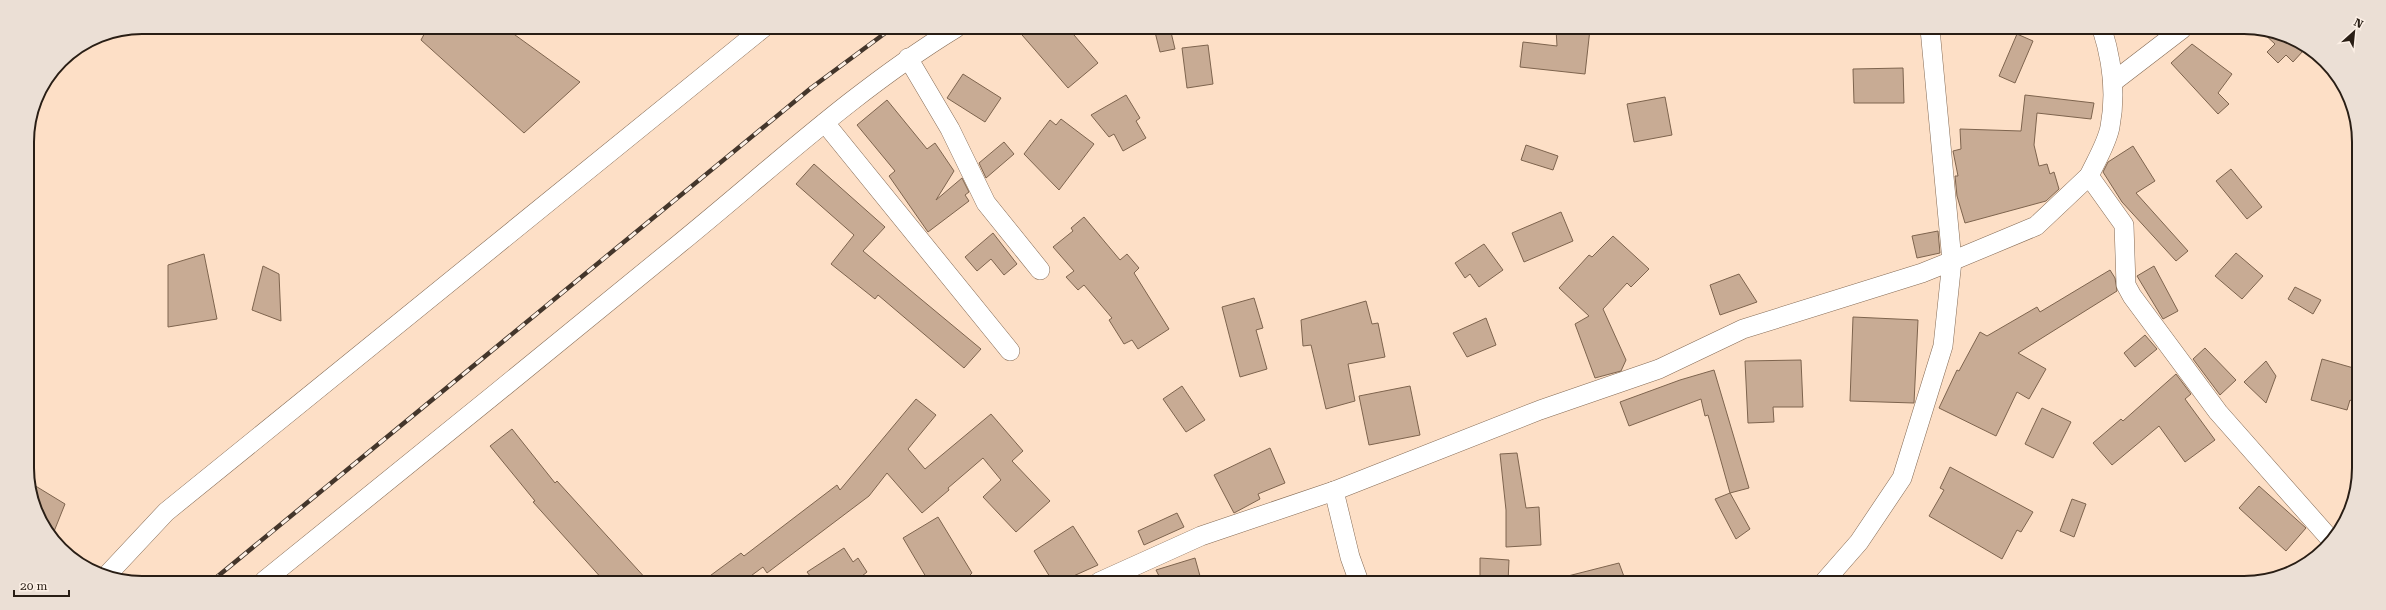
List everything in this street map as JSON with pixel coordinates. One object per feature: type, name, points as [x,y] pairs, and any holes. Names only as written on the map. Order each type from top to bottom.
[{"type":"street","points":[[111,571],[166,512],[756,34]]},
{"type":"street","points":[[270,576],[687,238],[825,123],[908,58],[946,34]]},
{"type":"street","points":[[1829,576],[1859,542],[1902,478],[1943,346],[1952,261],[1930,34]]},
{"type":"street","points":[[1113,576],[1202,536],[1334,491],[1540,410],[1659,369],[1743,329],[1922,273],[2036,226],[2089,176],[2110,128],[2113,82],[2103,34]]},
{"type":"street","points":[[2113,82],[2175,34]]},
{"type":"street","points":[[908,58],[950,129],[986,203],[1040,270]]},
{"type":"street","points":[[825,123],[1010,351]]},
{"type":"street","points":[[2089,176],[2124,225],[2126,285],[2132,296],[2218,412],[2328,536]]},
{"type":"street","points":[[1334,491],[1350,557],[1357,576]]},
{"type":"building","points":[[424,34],[514,34],[580,82],[524,133],[421,40]]},
{"type":"building","points":[[1021,34],[1073,34],[1098,63],[1068,88]]},
{"type":"building","points":[[1156,34],[1171,34],[1175,49],[1160,52]]},
{"type":"building","points":[[1556,34],[1589,34],[1585,74],[1520,67],[1523,42],[1557,46]]},
{"type":"building","points":[[2017,34],[2033,41],[2015,83],[1999,76]]},
{"type":"building","points":[[2267,37],[2292,45],[2302,52],[2293,62],[2286,55],[2278,63],[2267,52],[2275,44]]},
{"type":"building","points":[[2192,44],[2232,74],[2218,93],[2229,104],[2218,114],[2171,63]]},
{"type":"building","points":[[1208,45],[1213,84],[1187,88],[1182,48]]},
{"type":"building","points":[[1903,68],[1904,103],[1854,103],[1853,69]]},
{"type":"building","points":[[963,74],[1001,98],[985,122],[947,98]]},
{"type":"building","points":[[1126,95],[1140,118],[1136,121],[1146,138],[1123,151],[1114,134],[1109,137],[1091,115]]},
{"type":"building","points":[[2025,95],[2094,103],[2091,119],[2037,113],[2034,145],[2039,166],[2047,164],[2050,174],[2054,172],[2059,189],[2046,201],[1965,223],[1957,196],[1955,176],[1958,176],[1953,151],[1961,149],[1960,129],[2021,131]]},
{"type":"building","points":[[1665,97],[1672,135],[1634,142],[1627,104]]},
{"type":"building","points":[[887,100],[927,149],[935,143],[954,171],[936,200],[962,178],[969,192],[965,195],[969,201],[928,232],[889,176],[895,171],[857,125]]},
{"type":"building","points":[[1061,119],[1094,144],[1059,190],[1024,154],[1050,120],[1056,125]]},
{"type":"building","points":[[1004,142],[1014,154],[986,178],[979,163]]},
{"type":"building","points":[[1526,145],[1558,156],[1553,170],[1521,160]]},
{"type":"building","points":[[2133,146],[2155,181],[2136,193],[2188,251],[2176,261],[2122,202],[2103,172],[2108,162]]},
{"type":"building","points":[[814,164],[885,227],[863,251],[981,349],[964,368],[878,295],[875,299],[831,264],[854,235],[796,184]]},
{"type":"building","points":[[2231,169],[2262,207],[2247,219],[2216,181]]},
{"type":"building","points":[[1561,212],[1573,241],[1524,262],[1512,233]]},
{"type":"building","points":[[1084,217],[1120,260],[1127,254],[1139,268],[1134,273],[1169,329],[1138,349],[1132,340],[1124,344],[1109,320],[1112,318],[1084,285],[1078,290],[1066,277],[1074,271],[1053,247],[1073,231],[1071,228]]},
{"type":"building","points":[[1938,231],[1940,253],[1917,258],[1912,236]]},
{"type":"building","points":[[993,233],[1017,264],[1004,275],[991,259],[977,271],[965,257]]},
{"type":"building","points":[[1613,236],[1649,269],[1631,287],[1627,283],[1603,309],[1626,360],[1621,371],[1595,378],[1575,324],[1589,316],[1559,288],[1589,255],[1592,257]]},
{"type":"building","points":[[1484,244],[1503,270],[1479,287],[1470,274],[1465,278],[1455,263]]},
{"type":"building","points":[[2236,253],[2263,276],[2242,299],[2215,276]]},
{"type":"building","points":[[204,254],[217,319],[168,327],[168,265]]},
{"type":"building","points":[[263,266],[279,274],[281,321],[252,310]]},
{"type":"building","points":[[2154,266],[2178,311],[2163,319],[2137,276]]},
{"type":"building","points":[[2110,270],[2115,278],[2117,291],[2018,353],[2046,369],[2029,399],[2017,392],[1996,436],[1939,408],[1957,370],[1959,371],[1980,332],[1987,336],[2037,307],[2040,312]]},
{"type":"building","points":[[1739,274],[1757,302],[1720,315],[1710,285]]},
{"type":"building","points":[[2295,287],[2321,300],[2313,314],[2288,299]]},
{"type":"building","points":[[1254,298],[1263,328],[1256,330],[1267,369],[1240,377],[1222,307]]},
{"type":"building","points":[[1366,301],[1372,324],[1378,323],[1385,357],[1348,364],[1355,401],[1326,409],[1311,345],[1303,346],[1301,320]]},
{"type":"building","points":[[1853,317],[1918,320],[1914,403],[1850,401]]},
{"type":"building","points":[[1486,318],[1496,345],[1467,357],[1453,333]]},
{"type":"building","points":[[2145,335],[2157,349],[2135,367],[2124,353]]},
{"type":"building","points":[[2205,348],[2236,380],[2220,395],[2193,359]]},
{"type":"building","points":[[2322,359],[2352,368],[2352,401],[2350,400],[2347,410],[2311,400]]},
{"type":"building","points":[[1801,360],[1803,407],[1773,407],[1774,422],[1748,423],[1745,361]]},
{"type":"building","points":[[2266,361],[2276,376],[2266,403],[2244,382]]},
{"type":"building","points":[[1714,370],[1749,488],[1730,493],[1708,415],[1705,416],[1701,399],[1629,426],[1620,402],[1680,380]]},
{"type":"building","points":[[2176,374],[2191,394],[2185,399],[2215,440],[2185,462],[2159,426],[2112,465],[2093,443],[2121,419],[2123,421]]},
{"type":"building","points":[[1182,386],[1205,420],[1186,432],[1163,399]]},
{"type":"building","points":[[1410,386],[1420,435],[1369,445],[1359,396]]},
{"type":"building","points":[[916,399],[936,415],[908,449],[925,469],[991,414],[1023,451],[1012,461],[1050,501],[1016,532],[983,497],[1001,480],[983,458],[922,513],[887,473],[869,496],[767,573],[763,567],[751,576],[710,576],[741,553],[744,556],[837,485],[840,490]]},
{"type":"building","points":[[2042,408],[2071,422],[2053,458],[2025,444]]},
{"type":"building","points":[[512,429],[555,483],[557,481],[643,576],[600,576],[533,502],[535,501],[490,446]]},
{"type":"building","points":[[1270,448],[1285,483],[1258,494],[1260,499],[1234,513],[1214,475]]},
{"type":"building","points":[[1517,453],[1526,508],[1539,507],[1541,545],[1506,547],[1506,510],[1500,454]]},
{"type":"building","points":[[1950,467],[2033,512],[2021,532],[2017,530],[2002,559],[1929,516],[1944,490],[1940,488]]},
{"type":"building","points":[[36,486],[65,504],[54,531],[42,509]]},
{"type":"building","points":[[2259,486],[2306,528],[2286,551],[2239,508]]},
{"type":"building","points":[[1730,493],[1750,529],[1736,539],[1715,499]]},
{"type":"building","points":[[2072,499],[2086,504],[2074,537],[2060,531]]},
{"type":"building","points":[[1177,513],[1184,527],[1144,545],[1138,531]]},
{"type":"building","points":[[938,517],[972,573],[969,576],[925,576],[903,538]]},
{"type":"building","points":[[1073,526],[1098,565],[1073,576],[1049,576],[1034,551]]},
{"type":"building","points":[[844,548],[853,562],[858,558],[867,572],[862,576],[810,576],[807,572]]},
{"type":"building","points":[[1195,558],[1200,576],[1159,576],[1156,570]]},
{"type":"building","points":[[1480,558],[1509,560],[1508,576],[1480,576]]},
{"type":"building","points":[[1619,563],[1624,576],[1568,576]]},
{"type":"railway","points":[[218,576],[811,88],[884,34]]}]
